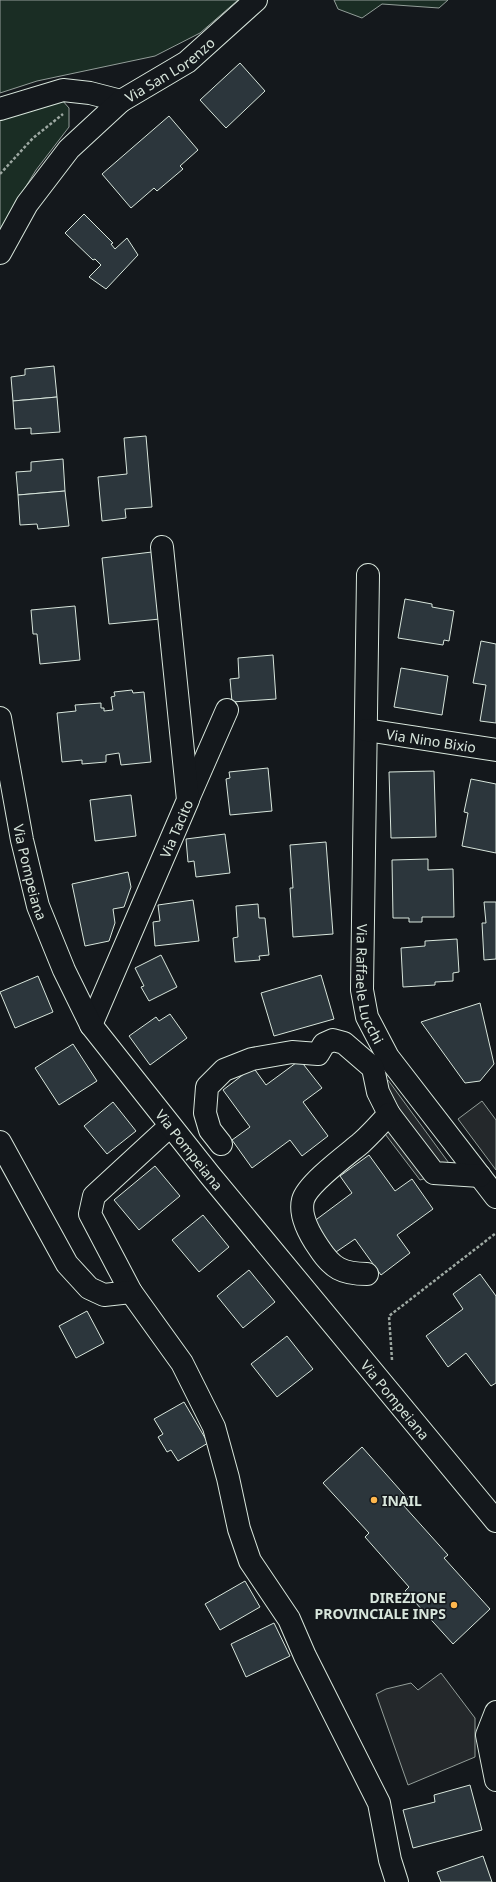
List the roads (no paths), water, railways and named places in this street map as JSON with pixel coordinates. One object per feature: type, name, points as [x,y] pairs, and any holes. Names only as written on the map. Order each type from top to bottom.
[{"type":"street","name":"Via San Lorenzo","points":[[0,109],[63,90],[90,93],[121,101],[187,62],[256,0]]},
{"type":"street","points":[[0,253],[27,204],[69,149],[121,101]]},
{"type":"street","name":"Via Tacito","points":[[91,1025],[188,800],[162,547]]},
{"type":"street","name":"Via Raffaele Lucchi","points":[[368,576],[362,990],[367,1017],[380,1063],[480,1176],[496,1197]]},
{"type":"street","points":[[188,800],[227,710]]},
{"type":"street","name":"Via Pompeiana","points":[[0,718],[22,840],[38,906],[64,970],[91,1025],[170,1126],[496,1521]]},
{"type":"street","name":"Via Nino Bixio","points":[[366,730],[496,750]]},
{"type":"street","points":[[221,1144],[210,1130],[205,1113],[207,1087],[224,1070],[252,1059],[292,1052],[318,1054],[324,1044],[333,1040],[344,1043],[380,1063],[378,1092],[389,1114],[434,1173],[480,1176]]},
{"type":"street","points":[[367,1274],[354,1274],[339,1270],[329,1262],[312,1239],[302,1212],[303,1199],[327,1171],[362,1142],[389,1114]]},
{"type":"street","points":[[170,1126],[94,1196],[90,1214],[131,1292],[182,1364],[214,1427],[228,1478],[239,1529],[250,1561],[289,1619],[305,1656],[379,1803],[390,1860],[397,1882]]},
{"type":"street","points":[[0,1142],[67,1264],[89,1288],[104,1295],[131,1292]]},
{"type":"street","points":[[496,1712],[487,1735],[496,1780]]},
{"type":"place","name":"INAIL","points":[[374,1500]]},
{"type":"place","name":"DIREZIONE PROVINCIALE INPS","points":[[454,1605]]}]
